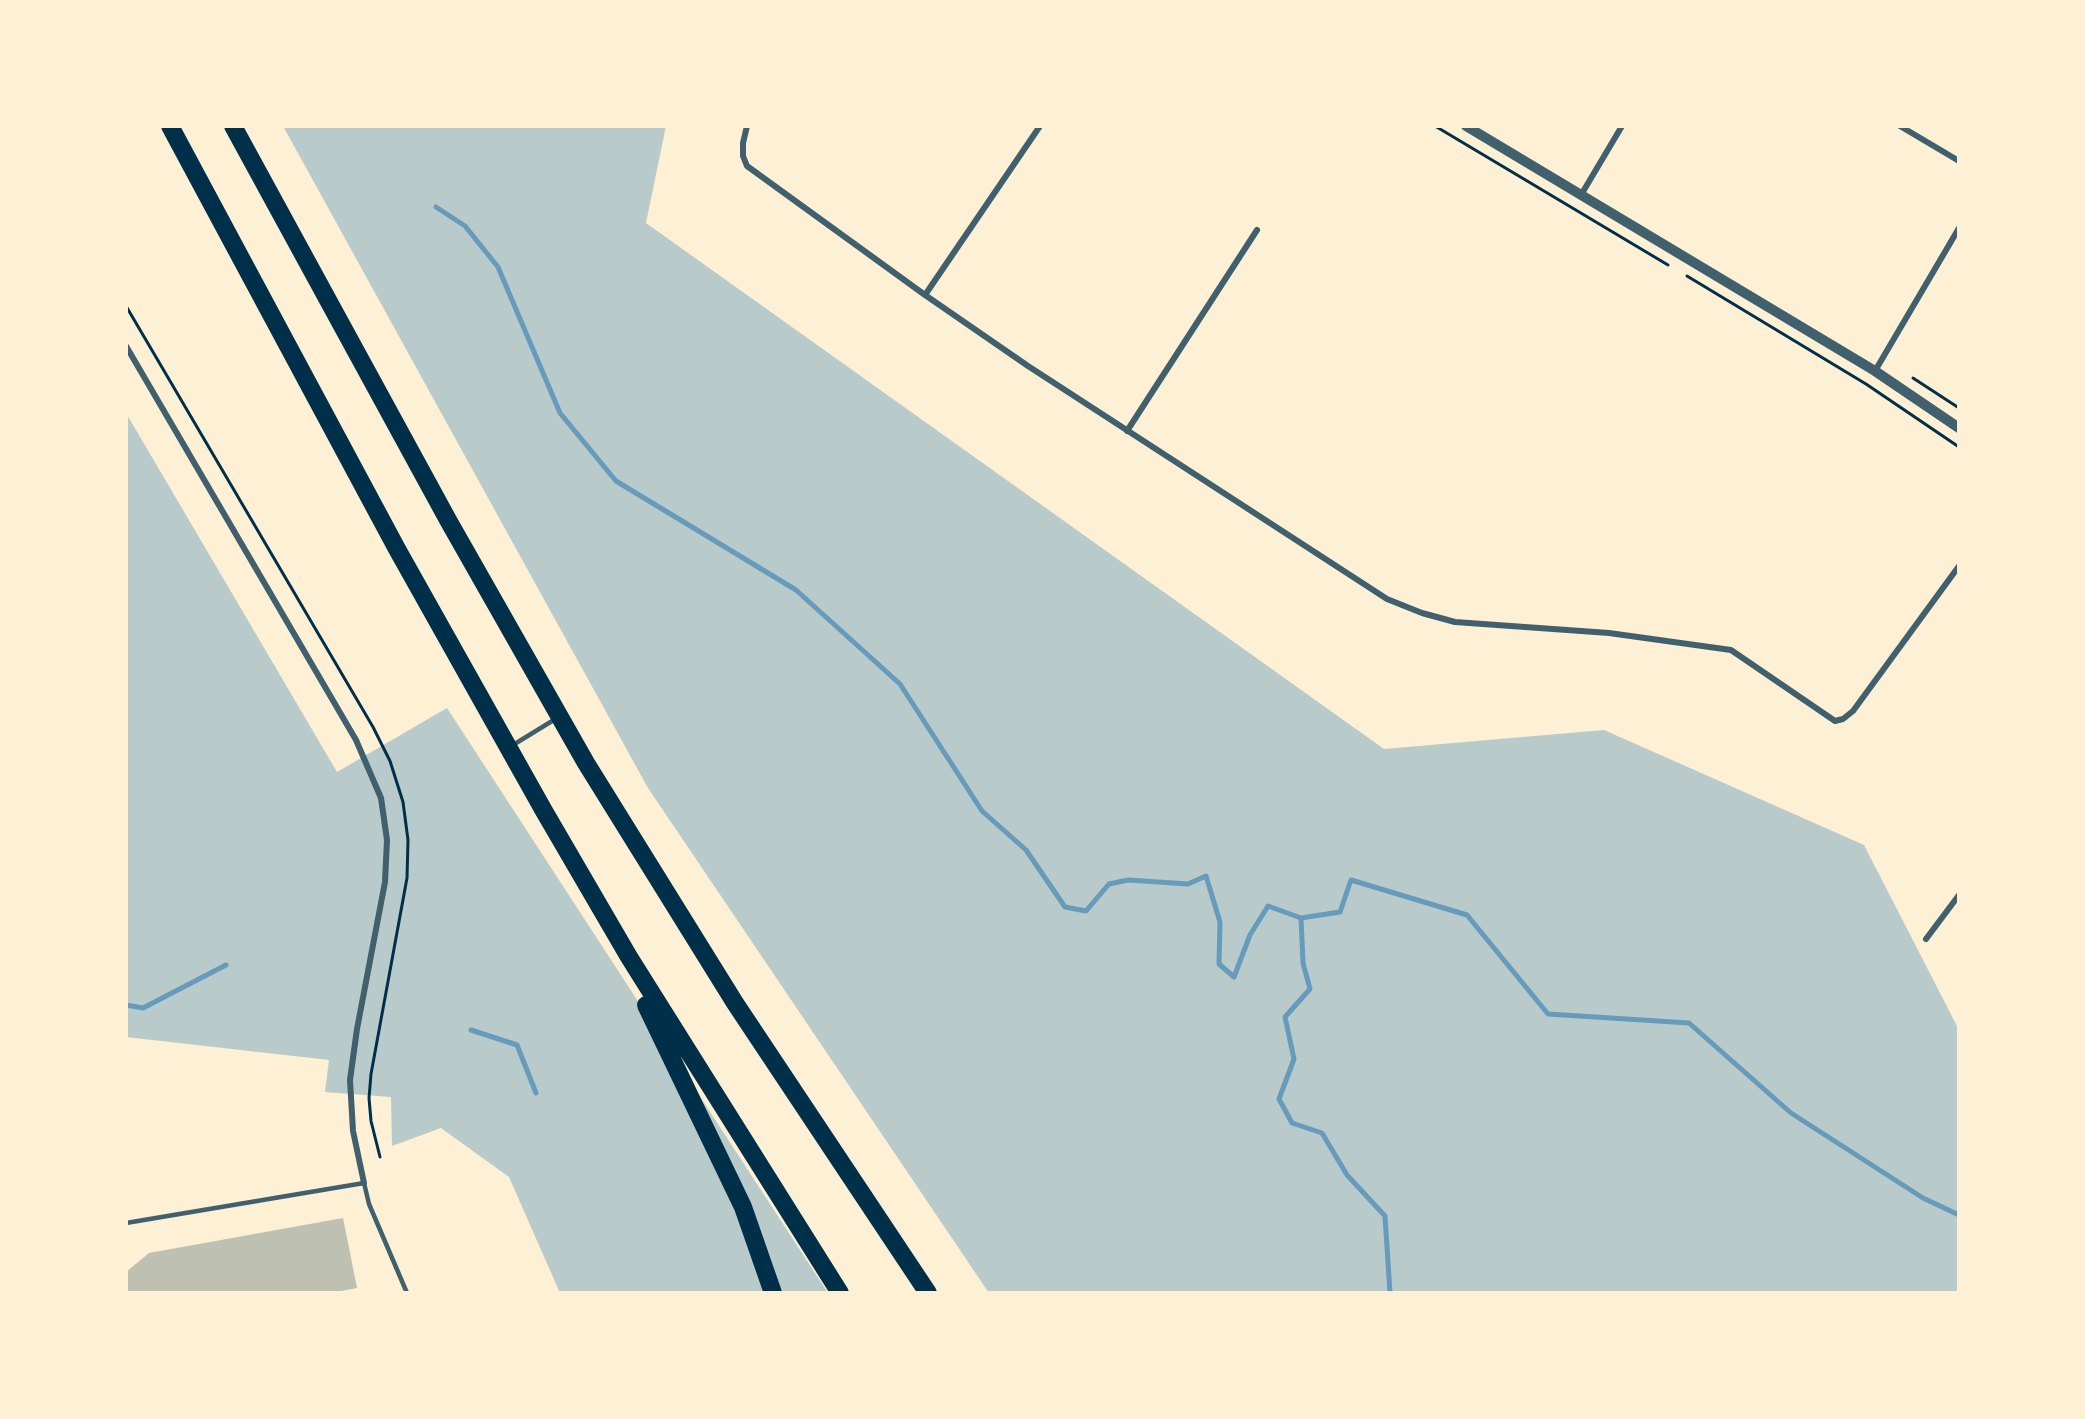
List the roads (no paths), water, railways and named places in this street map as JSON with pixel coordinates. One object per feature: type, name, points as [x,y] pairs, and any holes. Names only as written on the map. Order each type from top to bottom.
[{"type":"highway","points":[[170,126],[397,549],[591,893],[709,1088],[840,1293]]},
{"type":"highway","points":[[233,126],[402,438],[559,716],[684,924],[788,1086],[928,1293]]},
{"type":"highway","points":[[591,893],[743,1207],[773,1293]]},
{"type":"street","points":[[747,126],[742,143],[742,156],[747,166],[925,295],[1387,599],[1422,613],[1455,622],[1609,633],[1731,650],[1835,721],[1843,719],[1853,711],[1959,566]]},
{"type":"street","points":[[925,295],[1040,126]]},
{"type":"street","points":[[1466,126],[1875,371],[1959,428]]},
{"type":"street","points":[[1581,195],[1622,126]]},
{"type":"street","points":[[1900,126],[1959,161]]},
{"type":"street","points":[[1875,371],[1959,228]]},
{"type":"street","points":[[1127,430],[1257,230]]},
{"type":"street","points":[[126,346],[356,740],[379,791],[386,826],[386,868],[350,1080],[352,1131],[364,1183]]},
{"type":"street","points":[[1926,939],[1959,896]]},
{"type":"lane","points":[[508,748],[559,716]]},
{"type":"lane","points":[[126,1223],[364,1183],[369,1204],[407,1293]]},
{"type":"waterway","points":[[436,207],[465,226],[498,267],[560,413],[616,481],[796,590],[900,684],[982,811],[1026,850],[1065,907],[1086,911],[1109,884],[1128,880],[1188,884],[1206,876],[1220,922],[1219,964],[1234,977],[1250,935],[1268,906],[1301,918],[1303,963],[1310,989],[1285,1017],[1294,1059],[1279,1099],[1292,1123],[1322,1133],[1347,1175],[1385,1216],[1390,1293]]},
{"type":"waterway","points":[[1301,918],[1340,912],[1351,880],[1467,915],[1548,1014],[1689,1023],[1791,1113],[1923,1198],[1959,1215]]},
{"type":"waterway","points":[[126,1005],[143,1008],[226,965]]},
{"type":"waterway","points":[[471,1030],[517,1045],[536,1093]]}]
